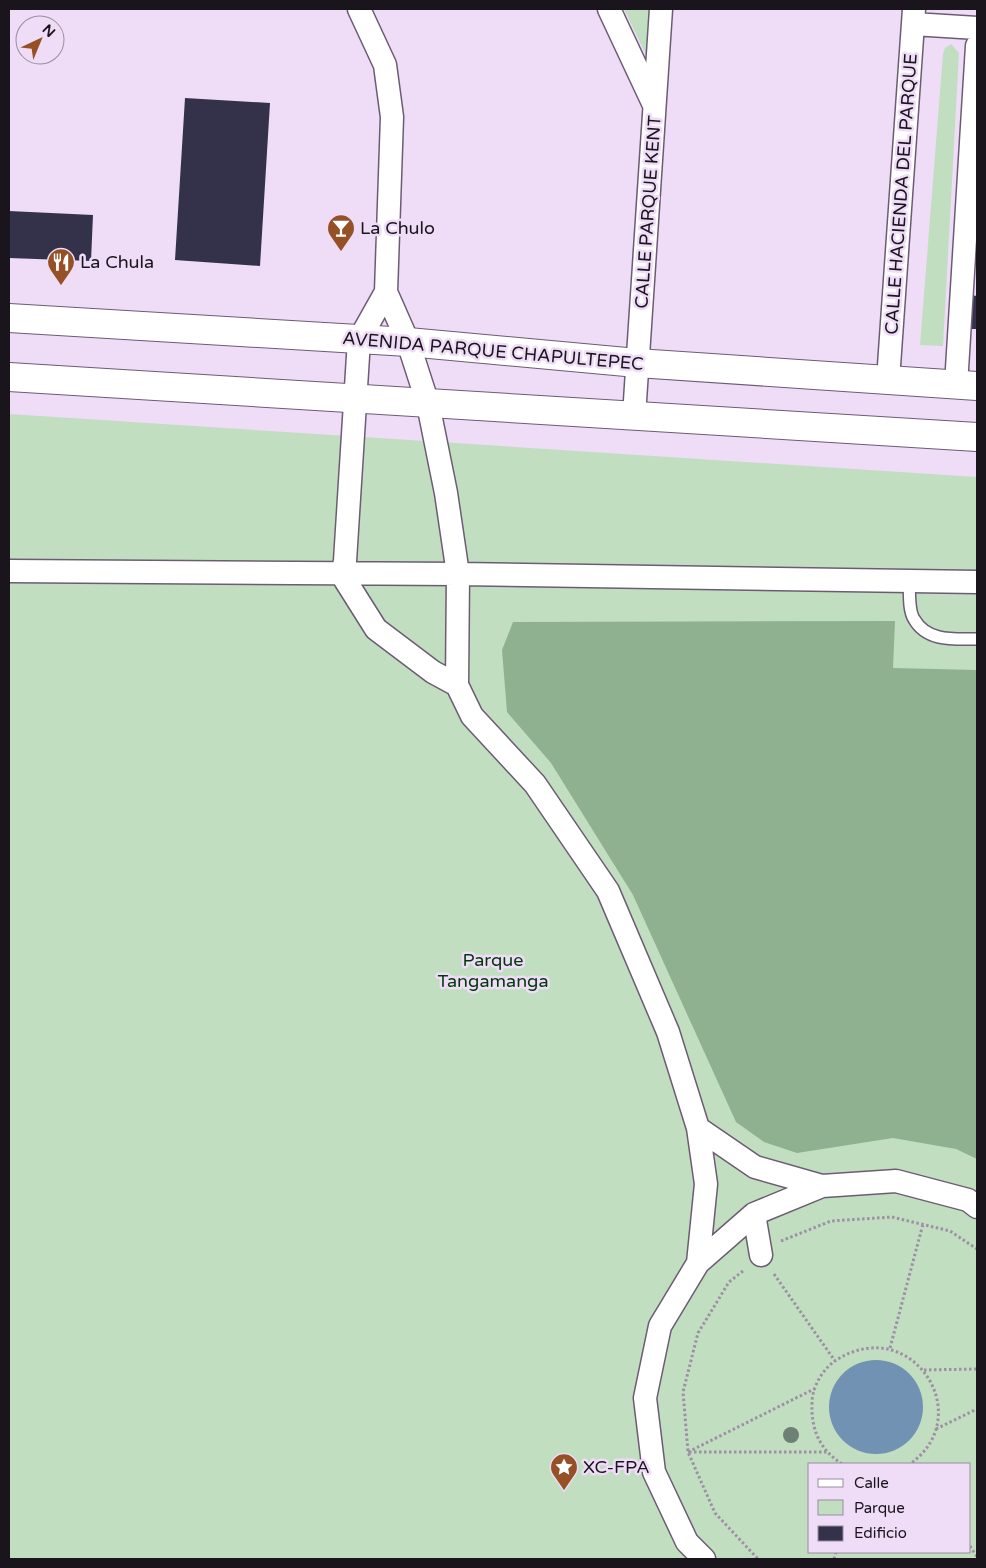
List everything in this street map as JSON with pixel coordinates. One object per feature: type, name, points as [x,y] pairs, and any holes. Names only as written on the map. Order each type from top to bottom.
[{"type":"main road","name":"AVENIDA PARQUE CHAPULTEPEC","points":[[9,318],[408,342],[637,363],[967,386]]},
{"type":"main road","points":[[9,377],[977,437]]},
{"type":"street","points":[[359,9],[385,65],[392,117],[386,292],[408,342],[428,404],[446,493],[458,574],[458,686],[472,716],[535,784],[608,891],[668,1032],[698,1128],[706,1184],[698,1262]]},
{"type":"street","points":[[609,9],[655,107]]},
{"type":"street","name":"CALLE PARQUE KENT","points":[[634,416],[661,9]]},
{"type":"street","points":[[914,16],[977,28]]},
{"type":"street","name":"CALLE HACIENDA DEL PARQUE","points":[[888,380],[914,16]]},
{"type":"street","points":[[967,386],[977,46]]},
{"type":"street","points":[[386,292],[359,340],[345,560],[342,575],[376,629],[433,672],[458,686]]},
{"type":"street","points":[[9,571],[342,575],[458,574],[977,582]]},
{"type":"street","points":[[698,1128],[754,1167],[822,1186],[896,1182],[968,1200],[977,1206]]},
{"type":"street","points":[[704,1559],[687,1542],[654,1472],[645,1398],[660,1326],[698,1262],[754,1214],[822,1186]]},
{"type":"street","points":[[754,1214],[761,1256]]},
{"type":"lane","points":[[909,580],[913,618],[929,635],[948,639],[977,639]]},
{"type":"path","points":[[758,1559],[715,1513],[688,1452],[683,1392],[698,1333],[729,1282],[775,1243],[832,1221],[892,1216],[950,1232],[977,1248]]},
{"type":"path","points":[[890,1348],[923,1224]]},
{"type":"path","points":[[761,1256],[835,1361]]},
{"type":"path","points":[[841,1463],[827,1452],[818,1440],[811,1420],[812,1398],[819,1379],[835,1361],[849,1352],[869,1347],[890,1348],[909,1356],[924,1370],[935,1388],[939,1408],[936,1429],[927,1448],[912,1463]]},
{"type":"path","points":[[924,1370],[977,1369]]},
{"type":"path","points":[[688,1452],[816,1387]]},
{"type":"path","points":[[936,1429],[977,1409]]},
{"type":"path","points":[[688,1452],[827,1452]]},
{"type":"green space","points":[[624,9],[650,9],[648,59]]},
{"type":"green space","points":[[951,44],[959,53],[943,346],[920,345],[943,54],[945,48]]},
{"type":"green space","name":"Parque Tangamanga","points":[[9,414],[977,477],[977,1559],[9,1559]]},
{"type":"green space","points":[[895,621],[893,668],[977,670],[977,1159],[956,1149],[893,1138],[797,1153],[764,1142],[736,1122],[633,895],[551,763],[507,712],[502,650],[513,622]]},
{"type":"water","points":[[876,1360],[894,1363],[909,1374],[920,1389],[923,1407],[920,1425],[909,1440],[894,1451],[876,1454],[858,1451],[843,1440],[832,1425],[829,1407],[832,1389],[843,1374],[858,1363]]},
{"type":"building","points":[[185,98],[270,103],[260,266],[175,260]]},
{"type":"building","points":[[9,211],[93,215],[91,261],[9,258]]},
{"type":"building","points":[[971,295],[977,296],[977,329],[969,329]]},
{"type":"place","name":"La Chulo","points":[[341,252]]},
{"type":"place","name":"La Chula","points":[[61,286]]},
{"type":"place","name":"XC-FPA","points":[[564,1491]]}]
